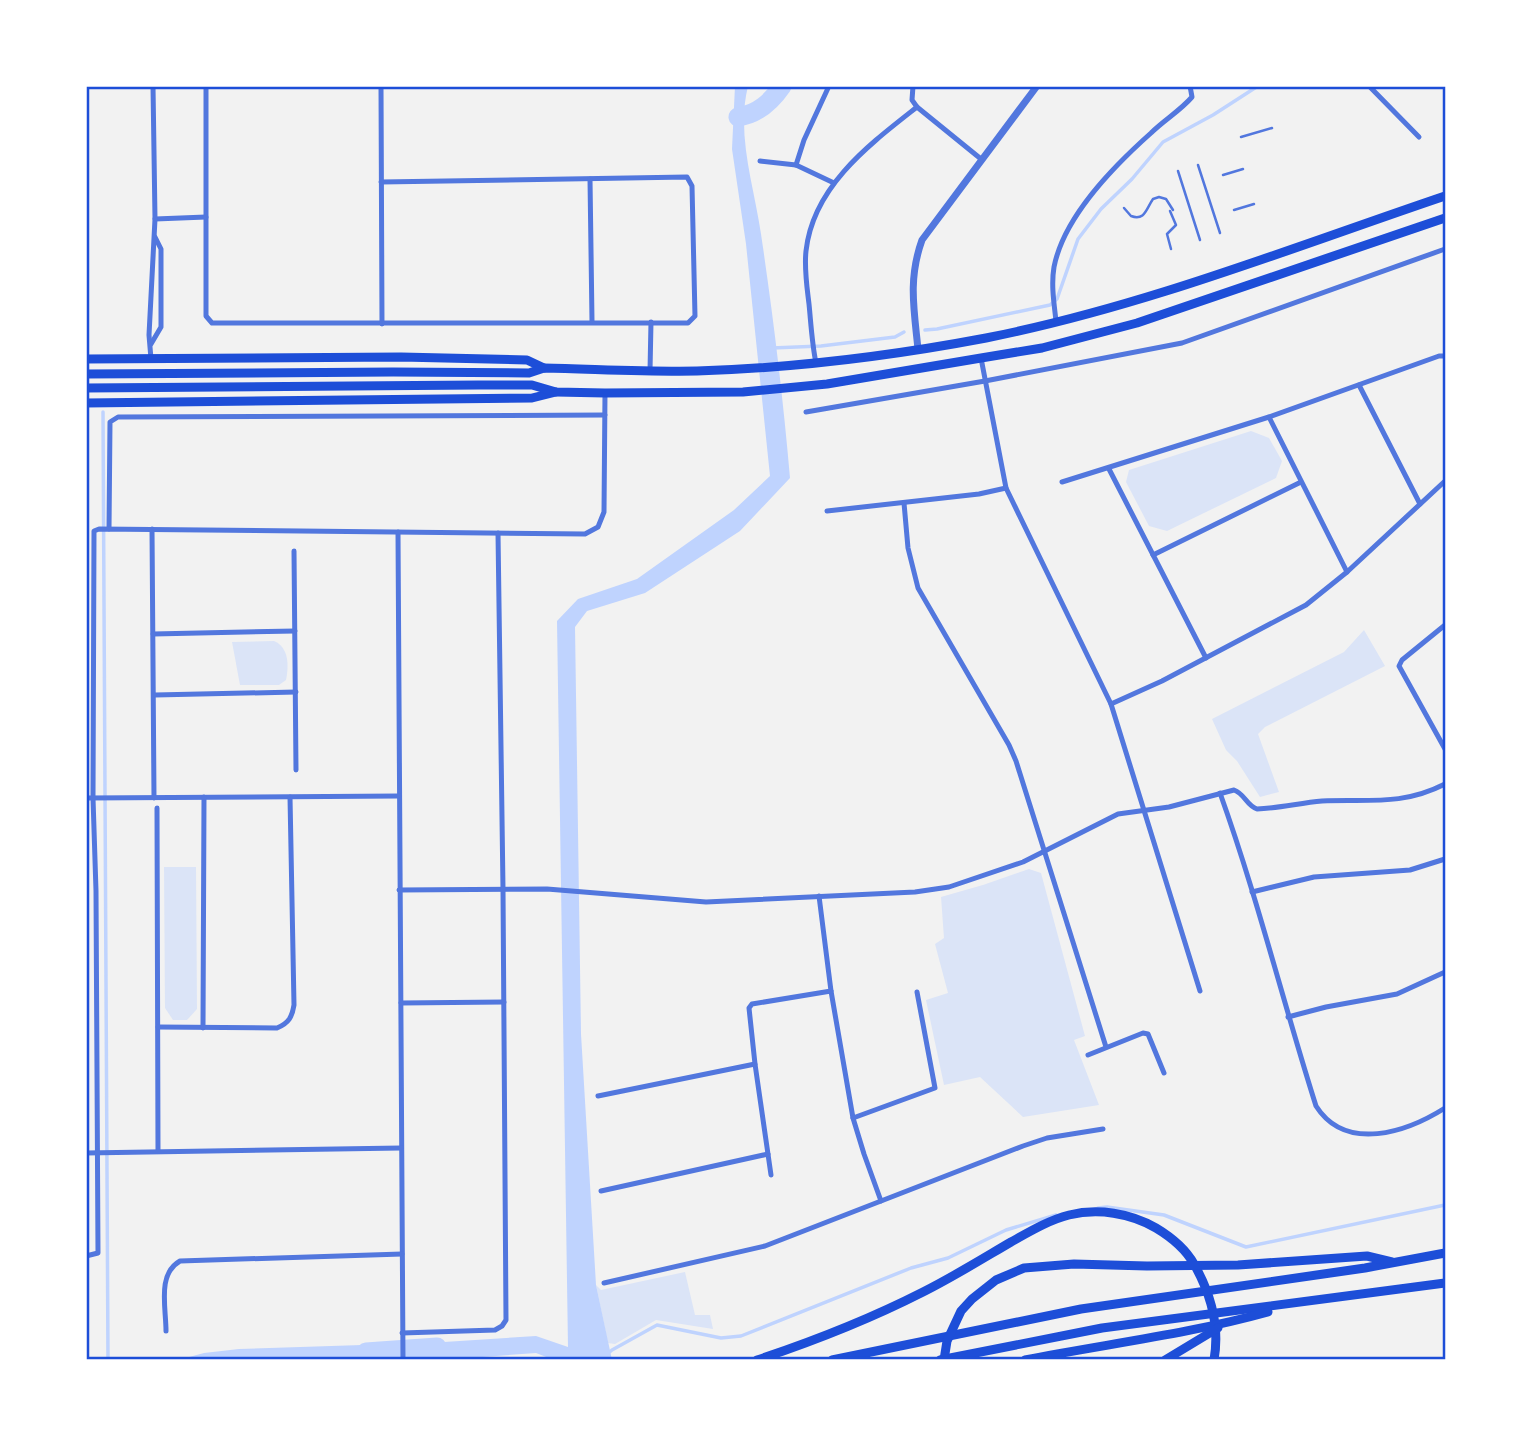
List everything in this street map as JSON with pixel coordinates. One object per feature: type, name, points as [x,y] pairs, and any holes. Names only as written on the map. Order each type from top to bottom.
[{"type":"main road","points":[[86,374],[528,373],[544,368],[650,371],[742,369],[816,363],[986,338],[1056,321],[1155,294],[1445,196]]},
{"type":"main road","points":[[86,388],[532,385],[556,392],[605,393],[743,392],[827,384],[1042,348],[1136,323],[1445,218]]},
{"type":"main road","points":[[86,359],[401,356],[527,360],[544,368]]},
{"type":"main road","points":[[86,403],[532,398],[556,392]]},
{"type":"main road","points":[[757,1360],[850,1325],[924,1291],[1038,1227],[1069,1215],[1120,1213],[1146,1222],[1170,1237],[1190,1256],[1204,1282],[1213,1308],[1216,1337],[1214,1360]]},
{"type":"main road","points":[[832,1360],[1081,1310],[1397,1263],[1445,1253]]},
{"type":"main road","points":[[1397,1263],[1367,1256],[1238,1265],[1040,1265],[1008,1274],[984,1289],[961,1311],[947,1341],[942,1360],[1102,1328],[1445,1283]]},
{"type":"main road","points":[[1025,1360],[1226,1324],[1300,1303]]},
{"type":"main road","points":[[1165,1360],[1226,1324]]},
{"type":"street","points":[[151,359],[149,335],[155,237],[153,86]]},
{"type":"street","points":[[206,86],[206,316],[212,323],[688,323],[695,317],[692,186],[689,179],[381,182]]},
{"type":"street","points":[[382,86],[382,324]]},
{"type":"street","points":[[796,165],[804,140],[829,86]]},
{"type":"street","points":[[913,86],[911,93],[917,107],[981,159]]},
{"type":"street","points":[[918,349],[912,286],[914,263],[922,240],[1037,86]]},
{"type":"street","points":[[1056,321],[1054,268],[1064,236],[1085,204],[1151,133],[1187,103],[1192,97],[1190,86]]},
{"type":"street","points":[[1369,86],[1419,137]]},
{"type":"street","points":[[816,363],[805,267],[806,250],[819,207],[850,163],[917,107]]},
{"type":"street","points":[[760,161],[796,165],[834,183]]},
{"type":"street","points":[[590,179],[592,321]]},
{"type":"street","points":[[155,219],[206,217]]},
{"type":"street","points":[[151,344],[161,327],[161,249],[155,237]]},
{"type":"street","points":[[806,412],[1182,343],[1445,249]]},
{"type":"street","points":[[650,371],[651,323]]},
{"type":"street","points":[[1062,482],[1269,417],[1445,356]]},
{"type":"street","points":[[981,358],[1006,488],[1111,704],[1200,991]]},
{"type":"street","points":[[1359,385],[1420,504]]},
{"type":"street","points":[[86,1256],[98,1253],[99,1153],[95,798],[89,594],[92,535],[99,529],[585,534],[598,527],[604,512],[605,393]]},
{"type":"street","points":[[109,529],[110,422],[118,417],[605,415]]},
{"type":"street","points":[[1269,417],[1347,572]]},
{"type":"street","points":[[1109,469],[1206,658]]},
{"type":"street","points":[[1111,704],[1293,613],[1347,572],[1445,481]]},
{"type":"street","points":[[1153,555],[1301,482]]},
{"type":"street","points":[[827,512],[979,494],[1006,488]]},
{"type":"street","points":[[904,503],[908,548],[918,588],[1009,745],[1106,1047]]},
{"type":"street","points":[[152,529],[154,798]]},
{"type":"street","points":[[398,532],[403,1360]]},
{"type":"street","points":[[402,1337],[495,1330],[506,1320],[498,533]]},
{"type":"street","points":[[295,551],[296,770]]},
{"type":"street","points":[[1445,625],[1398,666],[1445,749]]},
{"type":"street","points":[[153,634],[295,631]]},
{"type":"street","points":[[155,695],[296,692]]},
{"type":"street","points":[[400,890],[547,889],[706,902],[933,890],[975,879],[1044,853],[1118,814],[1169,807],[1234,790],[1240,792],[1251,807],[1267,808],[1322,801],[1391,801],[1417,795],[1445,783]]},
{"type":"street","points":[[1220,793],[1316,1106],[1327,1121],[1344,1131],[1363,1135],[1409,1126],[1445,1108]]},
{"type":"street","points":[[86,798],[399,796]]},
{"type":"street","points":[[203,1028],[204,797]]},
{"type":"street","points":[[158,1027],[277,1028],[292,1016],[294,1005],[290,797]]},
{"type":"street","points":[[157,808],[158,1152]]},
{"type":"street","points":[[1252,892],[1314,877],[1410,870],[1445,859]]},
{"type":"street","points":[[86,891],[96,891]]},
{"type":"street","points":[[819,896],[831,991],[853,1118],[881,1201]]},
{"type":"street","points":[[1288,1017],[1397,994],[1445,972]]},
{"type":"street","points":[[771,1175],[749,1018],[751,1006],[831,991]]},
{"type":"street","points":[[853,1118],[935,1088],[917,992]]},
{"type":"street","points":[[401,1003],[504,1002]]},
{"type":"street","points":[[1088,1055],[1143,1033],[1147,1034],[1164,1073]]},
{"type":"street","points":[[598,1096],[755,1064]]},
{"type":"street","points":[[604,1283],[765,1246],[1035,1142],[1103,1129]]},
{"type":"street","points":[[86,1153],[401,1148]]},
{"type":"street","points":[[601,1191],[768,1154]]},
{"type":"street","points":[[166,1331],[165,1279],[170,1268],[180,1261],[402,1254]]},
{"type":"lane","points":[[1241,137],[1272,128]]},
{"type":"lane","points":[[1198,165],[1220,233]]},
{"type":"lane","points":[[1223,175],[1244,169]]},
{"type":"lane","points":[[1178,171],[1200,240]]},
{"type":"lane","points":[[1124,208],[1131,216],[1140,217],[1147,213],[1153,199],[1166,199],[1176,225],[1167,234],[1171,249]]},
{"type":"lane","points":[[1234,210],[1254,204]]},
{"type":"shaded area","points":[[1251,431],[1269,438],[1282,461],[1276,478],[1167,531],[1149,526],[1126,482],[1129,470]]},
{"type":"shaded area","points":[[1364,630],[1385,666],[1265,727],[1258,734],[1279,792],[1260,797],[1237,761],[1226,750],[1212,719],[1344,652]]},
{"type":"shaded area","points":[[274,641],[285,652],[286,680],[279,685],[240,685],[232,642]]},
{"type":"shaded area","points":[[164,867],[196,867],[197,1009],[187,1020],[173,1020],[165,1008]]},
{"type":"shaded area","points":[[1029,869],[1041,873],[1085,1036],[1074,1040],[1099,1105],[1023,1117],[980,1077],[944,1085],[926,1000],[948,993],[935,944],[944,938],[941,897]]},
{"type":"shaded area","points":[[685,1272],[695,1315],[710,1315],[713,1329],[656,1320],[615,1344],[608,1343],[596,1285],[601,1290]]},
{"type":"water","points":[[735,86],[748,86],[744,123],[747,160],[770,295],[790,478],[740,531],[645,593],[587,611],[575,627],[581,1034],[596,1285],[612,1360],[554,1360],[536,1353],[413,1360],[413,1344],[536,1336],[568,1347],[557,621],[578,599],[637,579],[734,510],[770,476],[746,244],[732,149]]},
{"type":"water","points":[[393,1344],[392,1360],[178,1360],[204,1353],[239,1349]]},
{"type":"waterway","points":[[738,117],[763,106],[782,86]]},
{"type":"waterway","points":[[925,330],[1050,305],[1057,299],[1078,239],[1101,209],[1132,179],[1163,142],[1213,115],[1258,86]]},
{"type":"waterway","points":[[772,348],[821,346],[895,337],[904,332]]},
{"type":"waterway","points":[[103,412],[108,1360]]},
{"type":"waterway","points":[[1098,1208],[1164,1215],[1246,1247],[1445,1205]]},
{"type":"waterway","points":[[600,1360],[612,1350],[657,1325],[721,1338],[741,1336],[911,1268],[948,1258],[1006,1230],[1056,1215]]},
{"type":"waterway","points":[[366,1352],[437,1347]]}]
